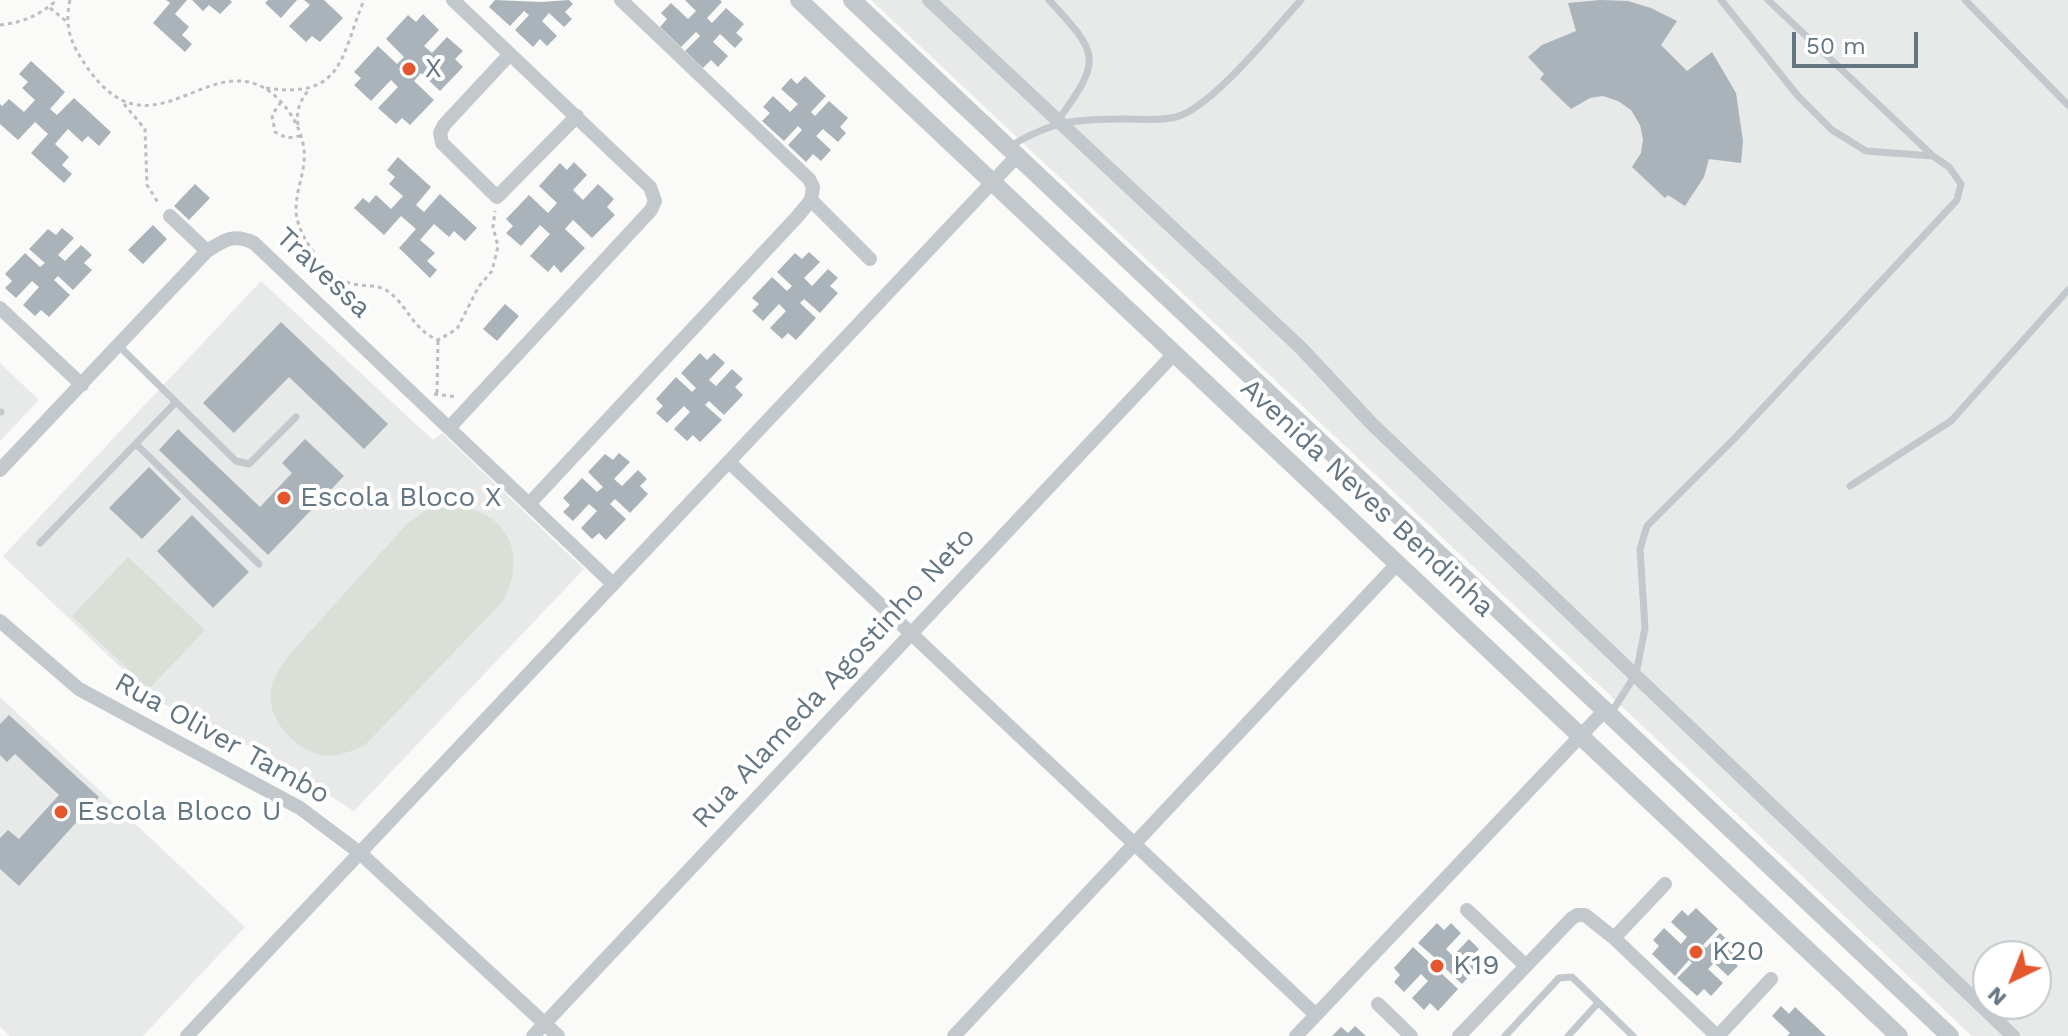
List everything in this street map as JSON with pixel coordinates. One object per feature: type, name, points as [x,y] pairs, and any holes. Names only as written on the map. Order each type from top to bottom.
[{"type":"street","points":[[449,428],[651,210],[655,201],[650,187],[453,0]]},
{"type":"street","points":[[529,504],[718,304],[811,200],[813,187],[809,179],[621,0]]},
{"type":"street","name":"Avenida Neves Bendinha","points":[[799,0],[1899,1036]]},
{"type":"street","name":"Avenida Neves Bendinha","points":[[852,0],[1950,1036]]},
{"type":"street","points":[[929,0],[1301,348],[1372,424],[2013,1036]]},
{"type":"street","points":[[510,54],[440,133],[442,143],[497,197],[577,116]]},
{"type":"street","points":[[187,1036],[992,183],[1012,152]]},
{"type":"street","points":[[811,200],[870,259]]},
{"type":"street","points":[[170,216],[207,251]]},
{"type":"street","name":"Travessa","points":[[0,470],[207,251],[233,236],[244,237],[254,243],[613,584]]},
{"type":"street","points":[[0,309],[82,385]]},
{"type":"street","name":"Rua Alameda Agostinho Neto","points":[[533,1036],[1173,355]]},
{"type":"street","points":[[730,463],[1316,1015]]},
{"type":"street","points":[[954,1036],[1136,846],[1397,564]]},
{"type":"street","name":"Rua Oliver Tambo","points":[[0,621],[79,689],[282,795],[360,853],[558,1036]]},
{"type":"street","points":[[1296,1036],[1580,736],[1608,712]]},
{"type":"street","points":[[1614,938],[1665,884]]},
{"type":"street","points":[[1467,910],[1526,966]]},
{"type":"street","points":[[1459,1036],[1577,915],[1591,918],[1717,1036],[1771,979]]},
{"type":"street","points":[[1378,1004],[1411,1036]]},
{"type":"lane","points":[[1049,0],[1082,35],[1090,53],[1082,87],[1059,122]]},
{"type":"lane","points":[[1012,152],[1036,130],[1059,122],[1149,120],[1177,116],[1200,106],[1301,0]]},
{"type":"lane","points":[[1721,0],[1798,96],[1832,130],[1866,151],[1933,156]]},
{"type":"lane","points":[[1608,712],[1636,674],[1645,628],[1640,549],[1647,526],[1734,439],[1957,200],[1961,184],[1949,167],[1933,156],[1768,0]]},
{"type":"lane","points":[[1965,0],[2068,105]]},
{"type":"lane","points":[[1850,486],[1951,421],[2068,290]]},
{"type":"lane","points":[[119,346],[236,461],[249,464],[296,417]]},
{"type":"lane","points":[[40,543],[176,402]]},
{"type":"lane","points":[[136,444],[259,564]]},
{"type":"lane","points":[[1505,1036],[1559,978],[1572,977],[1633,1036]]},
{"type":"lane","points":[[1568,1036],[1598,1003]]},
{"type":"path","points":[[0,25],[25,21],[57,0]]},
{"type":"path","points":[[70,0],[66,21],[75,50],[94,78],[124,104],[145,129],[147,185],[152,197],[170,216]]},
{"type":"path","points":[[124,104],[162,105],[217,84],[241,81],[289,91],[310,88],[326,79],[339,66],[351,42],[364,0]]},
{"type":"path","points":[[49,7],[66,21]]},
{"type":"path","points":[[264,88],[294,116],[300,137],[305,159],[295,211],[302,237],[320,259],[347,283],[386,290],[425,335],[438,340]]},
{"type":"path","points":[[300,137],[296,112],[310,88]]},
{"type":"path","points":[[281,102],[272,115],[275,132],[287,138],[300,137]]},
{"type":"path","points":[[438,340],[457,329],[479,286],[492,271],[498,246],[493,227],[497,197]]},
{"type":"path","points":[[437,393],[438,340]]},
{"type":"path","points":[[415,395],[437,393],[460,397],[472,404]]},
{"type":"shaded area","points":[[871,0],[2068,0],[2068,1036],[1972,1036]]},
{"type":"shaded area","name":"Escola Bloco X","points":[[261,281],[433,440],[442,433],[584,569],[354,811],[262,753],[154,699],[3,556]]},
{"type":"shaded area","points":[[0,363],[39,400],[0,441]]},
{"type":"shaded area","points":[[445,505],[482,513],[496,522],[506,534],[514,564],[503,601],[364,746],[326,756],[301,746],[284,731],[273,711],[273,680],[289,655],[406,525],[425,511]]},
{"type":"shaded area","points":[[128,557],[205,630],[149,689],[72,616]]},
{"type":"shaded area","name":"Escola Bloco U","points":[[0,697],[245,927],[143,1036],[10,1036],[0,1027]]},
{"type":"building","points":[[166,0],[187,0],[175,14],[189,27],[182,35],[192,44],[185,52],[153,23],[170,3]]},
{"type":"building","points":[[192,0],[232,2],[220,14],[209,5],[203,11]]},
{"type":"building","points":[[268,0],[297,0],[281,18],[265,3]]},
{"type":"building","points":[[304,0],[324,0],[343,18],[320,42],[312,36],[306,42],[289,26],[310,5]]},
{"type":"building","name":"X","points":[[495,0],[569,0],[573,4],[565,12],[572,19],[564,27],[549,13],[542,21],[557,36],[547,46],[540,39],[533,47],[515,30],[529,15],[524,11],[510,26],[489,7]]},
{"type":"building","points":[[685,0],[720,0],[722,2],[707,18],[712,23],[726,8],[744,24],[736,33],[743,39],[735,48],[720,34],[713,42],[728,56],[718,67],[711,60],[703,68],[685,51],[700,36],[696,32],[681,47],[660,27],[667,19],[661,13],[671,3],[688,19],[696,11]]},
{"type":"building","points":[[1628,1],[1677,21],[1661,45],[1687,71],[1712,52],[1736,93],[1743,141],[1741,163],[1709,159],[1704,177],[1685,206],[1668,195],[1665,198],[1632,167],[1641,153],[1643,139],[1640,125],[1631,110],[1603,96],[1590,98],[1571,109],[1540,79],[1544,74],[1528,57],[1542,45],[1576,31],[1568,3]]},
{"type":"building","name":"X","points":[[423,14],[439,30],[424,46],[432,53],[447,37],[463,51],[455,59],[463,67],[440,91],[421,73],[414,81],[434,100],[410,125],[402,118],[396,124],[378,108],[398,87],[391,80],[371,101],[354,85],[361,78],[354,72],[378,46],[397,64],[404,57],[386,39],[408,15],[416,22]]},
{"type":"building","points":[[31,61],[65,92],[50,109],[57,115],[74,98],[111,132],[99,146],[88,136],[82,142],[68,129],[55,144],[69,157],[62,165],[72,174],[64,183],[31,153],[48,134],[35,122],[18,140],[0,124],[0,104],[2,106],[9,99],[24,112],[35,100],[22,88],[28,82],[19,74]]},
{"type":"building","points":[[805,76],[826,96],[811,112],[815,116],[829,101],[848,118],[840,127],[846,133],[838,142],[823,129],[816,136],[831,150],[821,161],[813,154],[806,162],[788,145],[802,130],[798,126],[784,141],[762,121],[770,113],[763,107],[773,96],[790,112],[798,104],[781,89],[791,78],[797,84]]},
{"type":"building","name":"X","points":[[398,157],[431,187],[416,205],[424,212],[440,194],[477,228],[465,241],[454,231],[449,237],[434,224],[420,240],[435,253],[427,261],[437,270],[430,278],[399,248],[416,229],[401,216],[384,235],[354,208],[363,198],[369,203],[376,195],[391,209],[403,196],[389,184],[395,177],[387,170]]},
{"type":"building","points":[[574,162],[587,175],[573,190],[583,200],[598,184],[614,199],[607,207],[615,215],[592,238],[573,220],[565,229],[585,248],[561,273],[554,265],[548,272],[530,256],[550,234],[540,225],[521,246],[506,233],[513,226],[506,219],[529,195],[548,213],[557,203],[539,186],[560,163],[567,170]]},
{"type":"building","points":[[195,184],[210,198],[189,220],[174,206]]},
{"type":"building","points":[[153,225],[167,239],[143,264],[128,250]]},
{"type":"building","points":[[62,228],[74,238],[58,255],[65,261],[81,245],[92,255],[84,263],[92,270],[73,290],[58,276],[54,280],[70,295],[49,317],[41,310],[35,316],[23,305],[39,287],[32,281],[16,298],[5,288],[12,281],[5,274],[25,253],[40,267],[45,263],[29,249],[48,229],[56,235]]},
{"type":"building","points":[[809,252],[820,262],[804,278],[812,286],[828,269],[838,278],[830,286],[838,293],[820,313],[804,299],[800,303],[816,318],[796,340],[788,333],[782,339],[770,328],[786,311],[779,304],[763,321],[752,311],[759,304],[752,298],[772,277],[787,291],[792,286],[777,272],[795,253],[802,259]]},
{"type":"building","points":[[505,304],[519,316],[497,341],[483,329]]},
{"type":"building","points":[[281,322],[388,424],[364,449],[289,377],[234,433],[203,403]]},
{"type":"building","points":[[700,353],[707,360],[714,353],[725,363],[709,380],[716,386],[732,369],[743,379],[735,387],[743,395],[724,415],[709,401],[705,405],[722,420],[700,442],[693,435],[687,441],[674,429],[690,412],[684,406],[667,423],[656,413],[663,406],[656,399],[676,377],[692,392],[696,388],[681,373]]},
{"type":"building","points":[[178,429],[260,507],[292,473],[282,463],[305,439],[344,476],[268,555],[159,450]]},
{"type":"building","points":[[619,453],[630,462],[614,479],[622,486],[638,470],[647,479],[640,486],[648,494],[630,513],[615,499],[610,504],[626,519],[606,540],[599,533],[592,539],[581,528],[597,511],[589,504],[573,521],[563,512],[570,505],[563,498],[582,478],[597,492],[603,487],[588,472],[605,454],[613,460]]},
{"type":"building","points":[[149,467],[181,499],[142,539],[109,508]]},
{"type":"building","points":[[192,515],[249,572],[213,608],[157,551]]},
{"type":"building","points":[[9,715],[99,797],[19,886],[0,869],[0,838],[8,830],[19,839],[59,795],[15,754],[7,762],[0,755],[0,724]]},
{"type":"building","name":"K20","points":[[1696,908],[1718,929],[1703,945],[1706,948],[1720,933],[1740,951],[1731,960],[1738,966],[1728,976],[1714,963],[1708,969],[1723,983],[1711,996],[1704,989],[1697,996],[1677,978],[1692,963],[1689,960],[1675,976],[1652,954],[1659,946],[1653,940],[1664,928],[1681,944],[1687,937],[1671,922],[1682,910],[1688,916]]},
{"type":"building","name":"K19","points":[[1437,923],[1444,930],[1451,923],[1461,933],[1446,949],[1453,956],[1469,939],[1479,949],[1472,956],[1480,964],[1462,984],[1446,969],[1442,974],[1458,989],[1438,1011],[1430,1003],[1424,1010],[1412,998],[1428,981],[1421,974],[1404,992],[1394,982],[1400,975],[1394,968],[1413,947],[1429,962],[1434,957],[1418,943]]},
{"type":"building","points":[[1781,1006],[1789,1014],[1795,1007],[1826,1036],[1787,1036],[1790,1033],[1772,1016]]},
{"type":"building","points":[[1355,1026],[1366,1036],[1332,1036],[1341,1027],[1348,1033]]},
{"type":"place","name":"X","points":[[409,69]]},
{"type":"place","name":"Escola Bloco X","points":[[284,498]]},
{"type":"place","name":"Escola Bloco U","points":[[61,812]]},
{"type":"place","name":"K20","points":[[1696,952]]},
{"type":"place","name":"K19","points":[[1437,966]]}]
